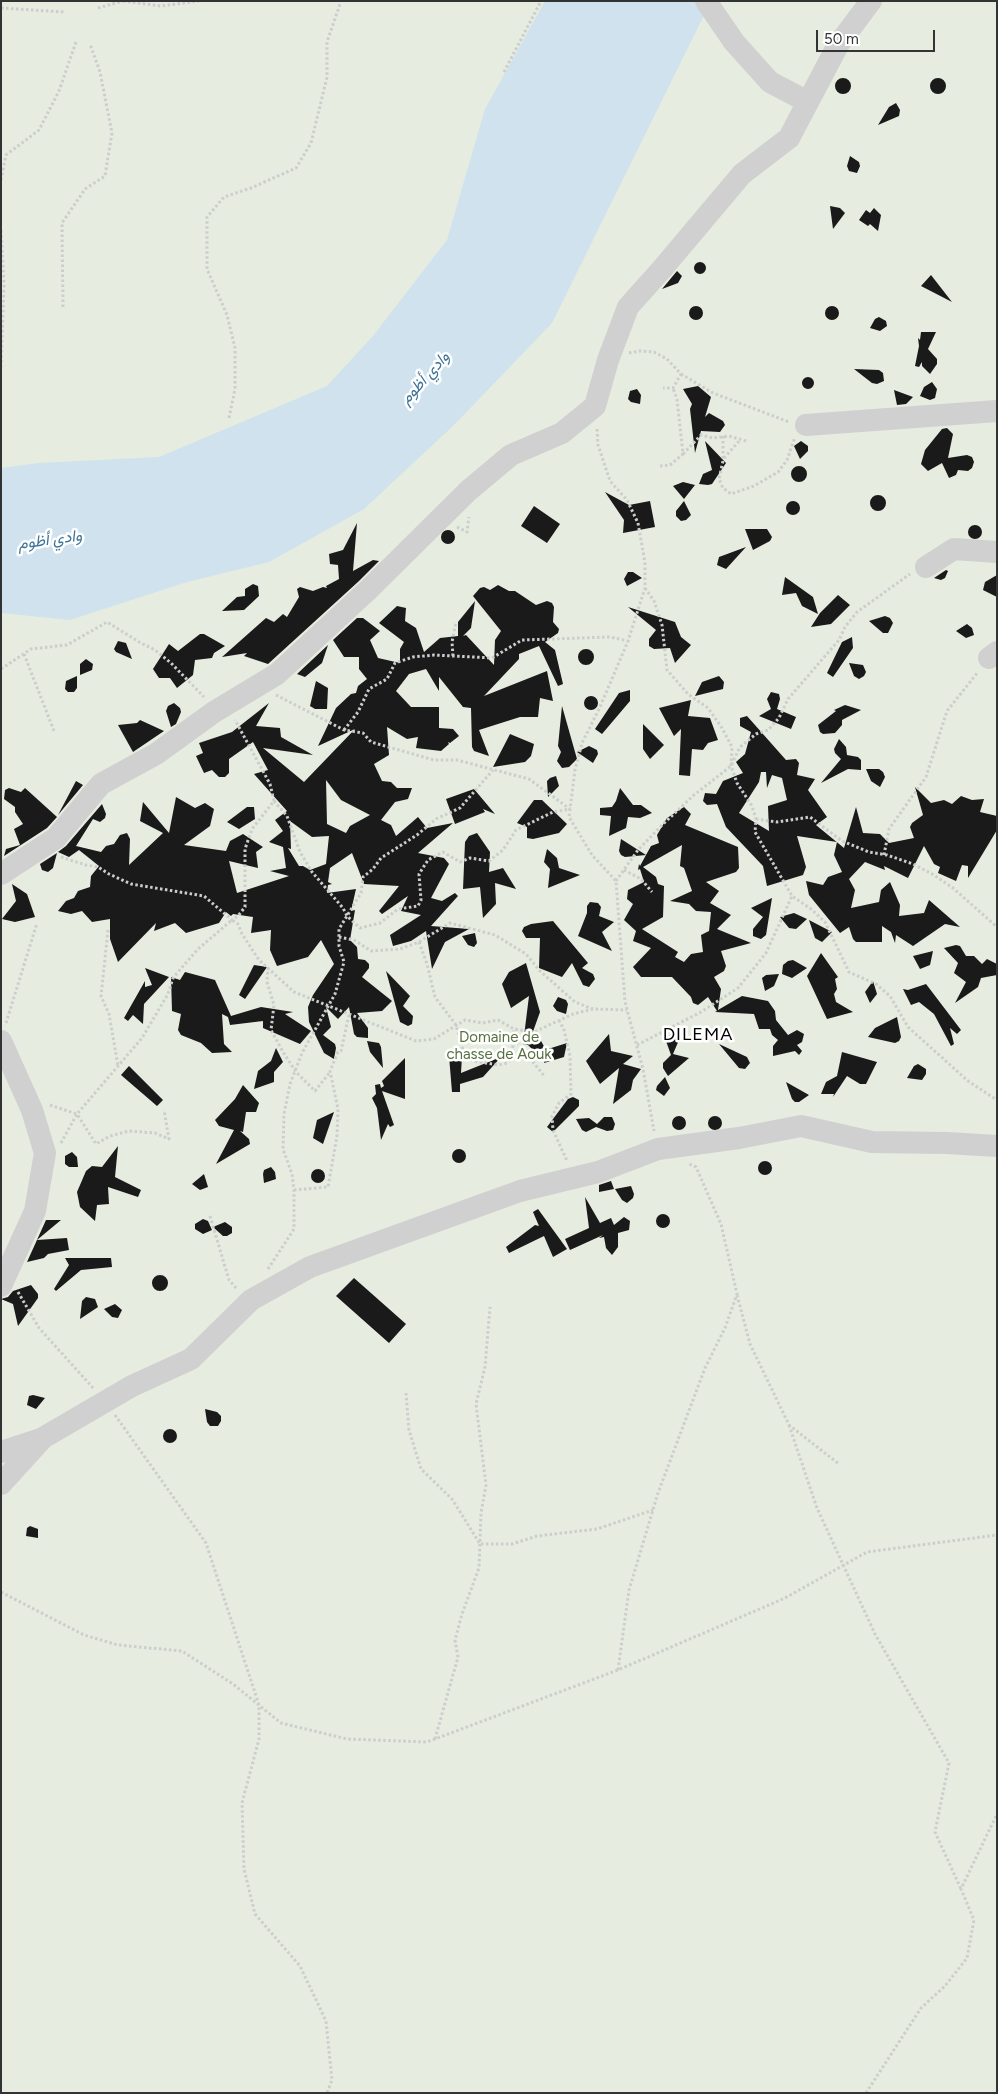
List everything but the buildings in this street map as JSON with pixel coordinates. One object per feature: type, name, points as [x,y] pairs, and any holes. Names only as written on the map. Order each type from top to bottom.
[{"type":"street","points":[[706,1],[734,42],[770,82],[808,102]]},
{"type":"street","points":[[1,874],[56,838],[101,784],[156,754],[221,708],[277,674],[328,628],[468,491],[511,455],[562,433],[595,406],[611,351],[628,306],[662,269],[742,174],[789,138],[838,45],[871,1]]},
{"type":"street","points":[[802,424],[997,411]]},
{"type":"street","points":[[926,567],[954,548],[997,552]]},
{"type":"street","points":[[3,1036],[45,1153],[35,1211],[5,1281]]},
{"type":"street","points":[[1,1452],[41,1439],[132,1386],[191,1360],[248,1303],[310,1267],[520,1191],[598,1172],[658,1149],[739,1138],[800,1126],[872,1142],[997,1146]]},
{"type":"street","points":[[1,1484],[41,1439]]},
{"type":"path","points":[[98,8],[123,1],[161,6],[199,1]]},
{"type":"path","points":[[230,418],[235,389],[235,348],[227,315],[207,269],[207,217],[224,196],[251,188],[296,168],[311,143],[327,78],[327,42],[341,1]]},
{"type":"path","points":[[504,72],[540,1]]},
{"type":"path","points":[[1,8],[64,12]]},
{"type":"path","points":[[1,180],[6,154],[39,130],[58,90],[76,42]]},
{"type":"path","points":[[63,307],[62,223],[85,189],[105,176],[112,132],[100,72],[90,44]]},
{"type":"path","points":[[1,230],[4,284],[1,369]]},
{"type":"path","points":[[611,351],[627,354],[640,350],[654,352],[667,359],[681,374],[713,393],[802,424],[786,460],[778,472],[754,486],[731,494],[723,488],[719,479],[723,459],[723,436]]},
{"type":"path","points":[[681,374],[673,388],[677,399],[683,454]]},
{"type":"path","points":[[663,388],[673,388]]},
{"type":"path","points":[[595,406],[598,445],[610,481],[627,500],[638,523],[645,563],[645,588],[628,641],[600,708],[582,743],[575,770],[569,817],[588,847],[616,881],[627,1010],[644,1069],[658,1149],[696,1167],[721,1224],[750,1344],[789,1425],[817,1508],[875,1634],[949,1763],[935,1832],[962,1889],[974,1920],[967,1958],[945,1986],[921,2008],[866,2093]]},
{"type":"path","points":[[660,466],[670,465],[702,435],[713,438],[730,436],[746,442]]},
{"type":"path","points":[[723,459],[740,440]]},
{"type":"path","points":[[616,881],[638,850],[662,825],[694,795],[732,766],[740,747],[756,734],[768,730],[779,718],[788,699],[839,640],[845,627],[857,612],[906,576],[926,567]]},
{"type":"path","points":[[645,588],[654,601],[662,625],[668,670],[688,694],[708,708],[722,728],[732,747],[732,766],[737,782],[752,806],[756,819],[755,832],[792,896],[812,909],[825,922],[849,972],[876,984],[890,996],[908,1027],[914,1033],[968,1081],[997,1100]]},
{"type":"path","points":[[1,670],[31,649],[67,645],[108,622],[155,650],[221,708],[258,760],[270,784],[274,800],[287,816],[300,852],[312,872],[343,908],[347,916],[360,928],[380,922],[398,909],[418,906],[421,900],[419,874],[428,860],[443,852],[460,862],[470,858],[489,861],[503,850],[516,830],[553,812],[570,809]]},
{"type":"path","points":[[454,656],[452,642],[456,622]]},
{"type":"path","points":[[344,730],[358,712],[369,689],[387,679],[395,663],[413,657],[454,656],[492,658],[522,640],[610,637],[628,641]]},
{"type":"path","points":[[24,654],[54,731]]},
{"type":"path","points":[[884,855],[889,829],[926,777],[948,711],[993,655]]},
{"type":"path","points":[[258,685],[344,730],[363,733],[371,742],[434,760],[457,760],[529,779],[570,809]]},
{"type":"path","points":[[267,1271],[294,1229],[292,1174],[283,1149],[283,1133],[290,1084],[308,1041],[329,1006],[344,962],[339,929],[361,894],[364,877],[374,869],[381,858],[417,835],[436,819],[460,808],[493,770]]},
{"type":"path","points":[[44,1158],[58,1147],[77,1114],[142,1038],[168,994],[173,978],[198,949],[245,907],[245,849],[252,829],[274,800]]},
{"type":"path","points":[[756,819],[777,822],[810,817],[842,841],[869,852],[913,864],[954,888],[997,927]]},
{"type":"path","points":[[39,848],[86,865],[98,867],[131,884],[204,896],[238,924],[250,947],[294,992],[416,1041],[434,1039],[465,1020],[483,1023],[498,1020],[514,1029],[534,1032],[559,1020],[593,1009]]},
{"type":"path","points":[[624,870],[641,879],[652,892]]},
{"type":"path","points":[[637,1045],[701,1012],[738,988],[766,952],[792,896]]},
{"type":"path","points":[[3,1036],[37,923]]},
{"type":"path","points":[[339,937],[354,940],[371,951],[400,949],[419,942],[450,923],[495,935],[526,954],[540,971],[575,1002],[593,1009],[627,1010]]},
{"type":"path","points":[[108,930],[101,996],[109,1014],[118,1067]]},
{"type":"path","points":[[419,942],[427,964],[435,997],[456,1025],[463,1050],[473,1061],[499,1065],[508,1063],[512,1057],[514,1029]]},
{"type":"path","points":[[268,967],[267,982],[274,1005],[271,1030],[296,1072],[315,1091],[330,1071],[338,1052],[342,1051],[350,1015]]},
{"type":"path","points":[[559,1020],[564,1030],[570,1056],[571,1094],[559,1103],[552,1116],[553,1130],[573,1178]]},
{"type":"path","points":[[513,1037],[545,1077]]},
{"type":"path","points":[[294,1190],[328,1187],[337,1136],[338,1109],[330,1071]]},
{"type":"path","points":[[25,1096],[77,1114],[96,1144],[110,1136],[129,1131],[155,1133],[169,1139],[165,1128],[164,1110]]},
{"type":"path","points":[[210,1216],[230,1280],[248,1303]]},
{"type":"path","points":[[5,1281],[38,1328],[106,1402],[206,1543],[259,1705],[259,1739],[242,1802],[244,1869],[255,1914],[300,1966],[326,2021],[332,2080],[327,2093]]},
{"type":"path","points":[[618,1670],[629,1590],[653,1510],[704,1368],[725,1328],[737,1294]]},
{"type":"path","points":[[435,1740],[458,1657],[454,1640],[479,1568],[481,1512],[486,1484],[476,1404],[485,1367],[490,1307]]},
{"type":"path","points":[[406,1393],[409,1430],[421,1469],[452,1499],[480,1544]]},
{"type":"path","points":[[789,1425],[839,1464]]},
{"type":"path","points":[[480,1544],[512,1544],[537,1536],[597,1529],[653,1510]]},
{"type":"path","points":[[1,1592],[84,1636],[118,1644],[182,1651],[233,1684],[282,1723],[347,1739],[427,1742],[618,1670],[785,1598],[867,1552],[997,1535]]},
{"type":"path","points":[[962,1889],[997,1814]]},
{"type":"green space","name":"Domaine de chasse de Aouk","points":[[1,1],[997,1],[997,2093],[1,2093]]},
{"type":"water","name":"وادي أظوم","points":[[545,1],[711,1],[552,323],[455,424],[364,509],[269,562],[187,582],[70,620],[1,613],[1,468],[39,463],[159,457],[327,386],[373,336],[447,240],[485,109]]},
{"type":"district","name":"DILEMA","points":[[698,1035]]}]
